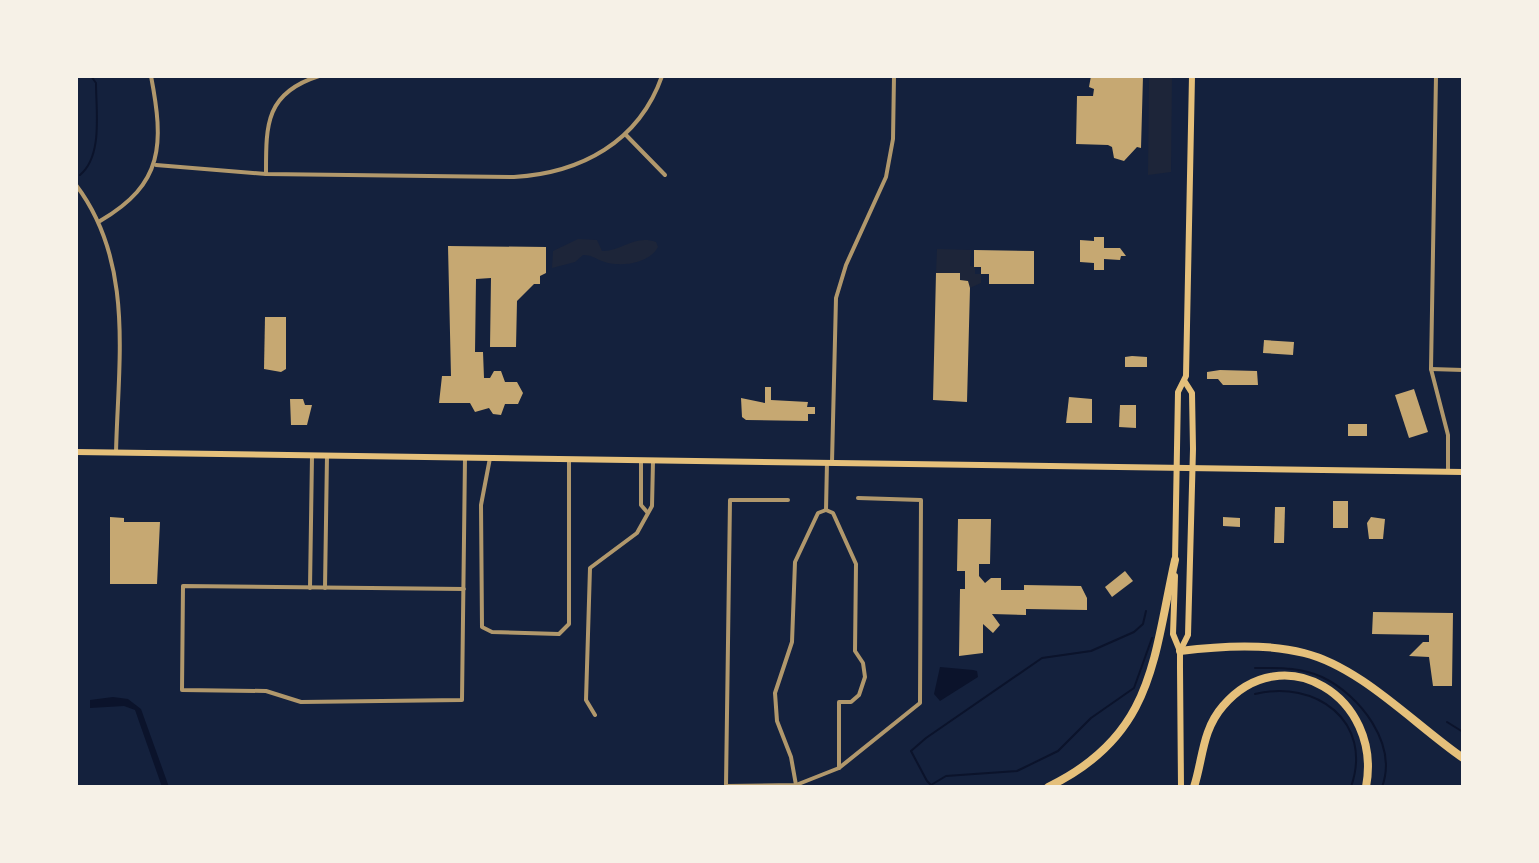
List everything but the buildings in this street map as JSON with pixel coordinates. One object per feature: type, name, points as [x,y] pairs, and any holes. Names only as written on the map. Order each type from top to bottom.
[{"type":"highway","points":[[1048,787],[1095,756],[1117,733],[1142,695],[1160,644],[1175,560]]},
{"type":"highway","points":[[1180,651],[1231,648],[1306,653],[1384,696],[1463,758]]},
{"type":"highway","points":[[1194,787],[1205,736],[1223,705],[1240,690],[1262,681],[1288,677],[1313,681],[1338,695],[1358,718],[1369,752],[1366,787]]},
{"type":"main road","points":[[1181,787],[1180,651],[1173,634],[1178,392],[1185,382],[1192,76]]},
{"type":"main road","points":[[1180,651],[1188,635],[1193,469],[1192,393],[1185,382]]},
{"type":"main road","points":[[76,452],[1463,472]]},
{"type":"street","points":[[100,221],[132,199],[156,165],[157,121],[151,76]]},
{"type":"street","points":[[266,174],[267,128],[277,103],[298,84],[319,76]]},
{"type":"street","points":[[156,165],[206,172],[266,174],[530,176],[574,168],[626,135],[648,108],[662,76]]},
{"type":"street","points":[[826,510],[836,298],[846,265],[886,177],[894,128],[894,76]]},
{"type":"street","points":[[1436,76],[1431,369],[1448,435],[1448,471]]},
{"type":"street","points":[[626,135],[665,175]]},
{"type":"street","points":[[76,185],[100,221],[115,267],[118,292],[116,453]]},
{"type":"street","points":[[1431,369],[1463,370]]},
{"type":"street","points":[[310,588],[312,456]]},
{"type":"street","points":[[325,588],[327,456]]},
{"type":"street","points":[[464,589],[183,586],[182,690],[266,691],[301,702],[462,700],[464,589],[465,458]]},
{"type":"street","points":[[490,458],[481,505],[482,627],[492,632],[559,634],[569,624],[569,458]]},
{"type":"street","points":[[641,459],[641,505],[647,512]]},
{"type":"street","points":[[595,715],[586,700],[590,568],[598,559],[631,540],[652,506],[653,459]]},
{"type":"street","points":[[788,500],[730,500],[726,786],[796,785],[839,768],[920,703],[921,500],[858,498]]},
{"type":"street","points":[[796,785],[791,757],[777,721],[775,693],[792,642],[795,562],[818,513],[826,510],[833,513],[856,564],[855,651],[863,663],[865,677],[859,695],[851,702],[839,702],[839,768]]},
{"type":"shaded area","points":[[1149,76],[1172,76],[1171,172],[1148,175]]},
{"type":"shaded area","points":[[578,239],[597,240],[602,251],[641,240],[656,242],[658,247],[648,257],[633,263],[609,263],[583,255],[575,262],[552,268],[553,251]]},
{"type":"shaded area","points":[[937,249],[971,250],[970,266],[975,267],[975,274],[981,274],[981,283],[970,288],[960,280],[960,273],[936,273]]},
{"type":"shaded area","points":[[940,667],[977,671],[978,677],[940,701],[934,694]]},
{"type":"shaded area","points":[[128,699],[141,709],[169,787],[162,787],[135,710],[124,706],[90,708],[90,700]]},
{"type":"waterway","points":[[80,175],[92,157],[97,132],[96,83],[91,76]]},
{"type":"waterway","points":[[1146,611],[1143,624],[1134,632],[1091,651],[1042,658],[926,738],[911,751],[927,781],[931,785],[946,776],[1017,771],[1058,751],[1091,718],[1134,688],[1152,638]]},
{"type":"waterway","points":[[1255,668],[1306,671],[1322,677],[1350,696],[1362,708],[1380,738],[1386,771],[1382,787]]},
{"type":"waterway","points":[[1255,694],[1277,691],[1299,693],[1318,699],[1334,710],[1347,725],[1354,743],[1356,763],[1351,787]]},
{"type":"waterway","points":[[1447,722],[1463,732]]}]
